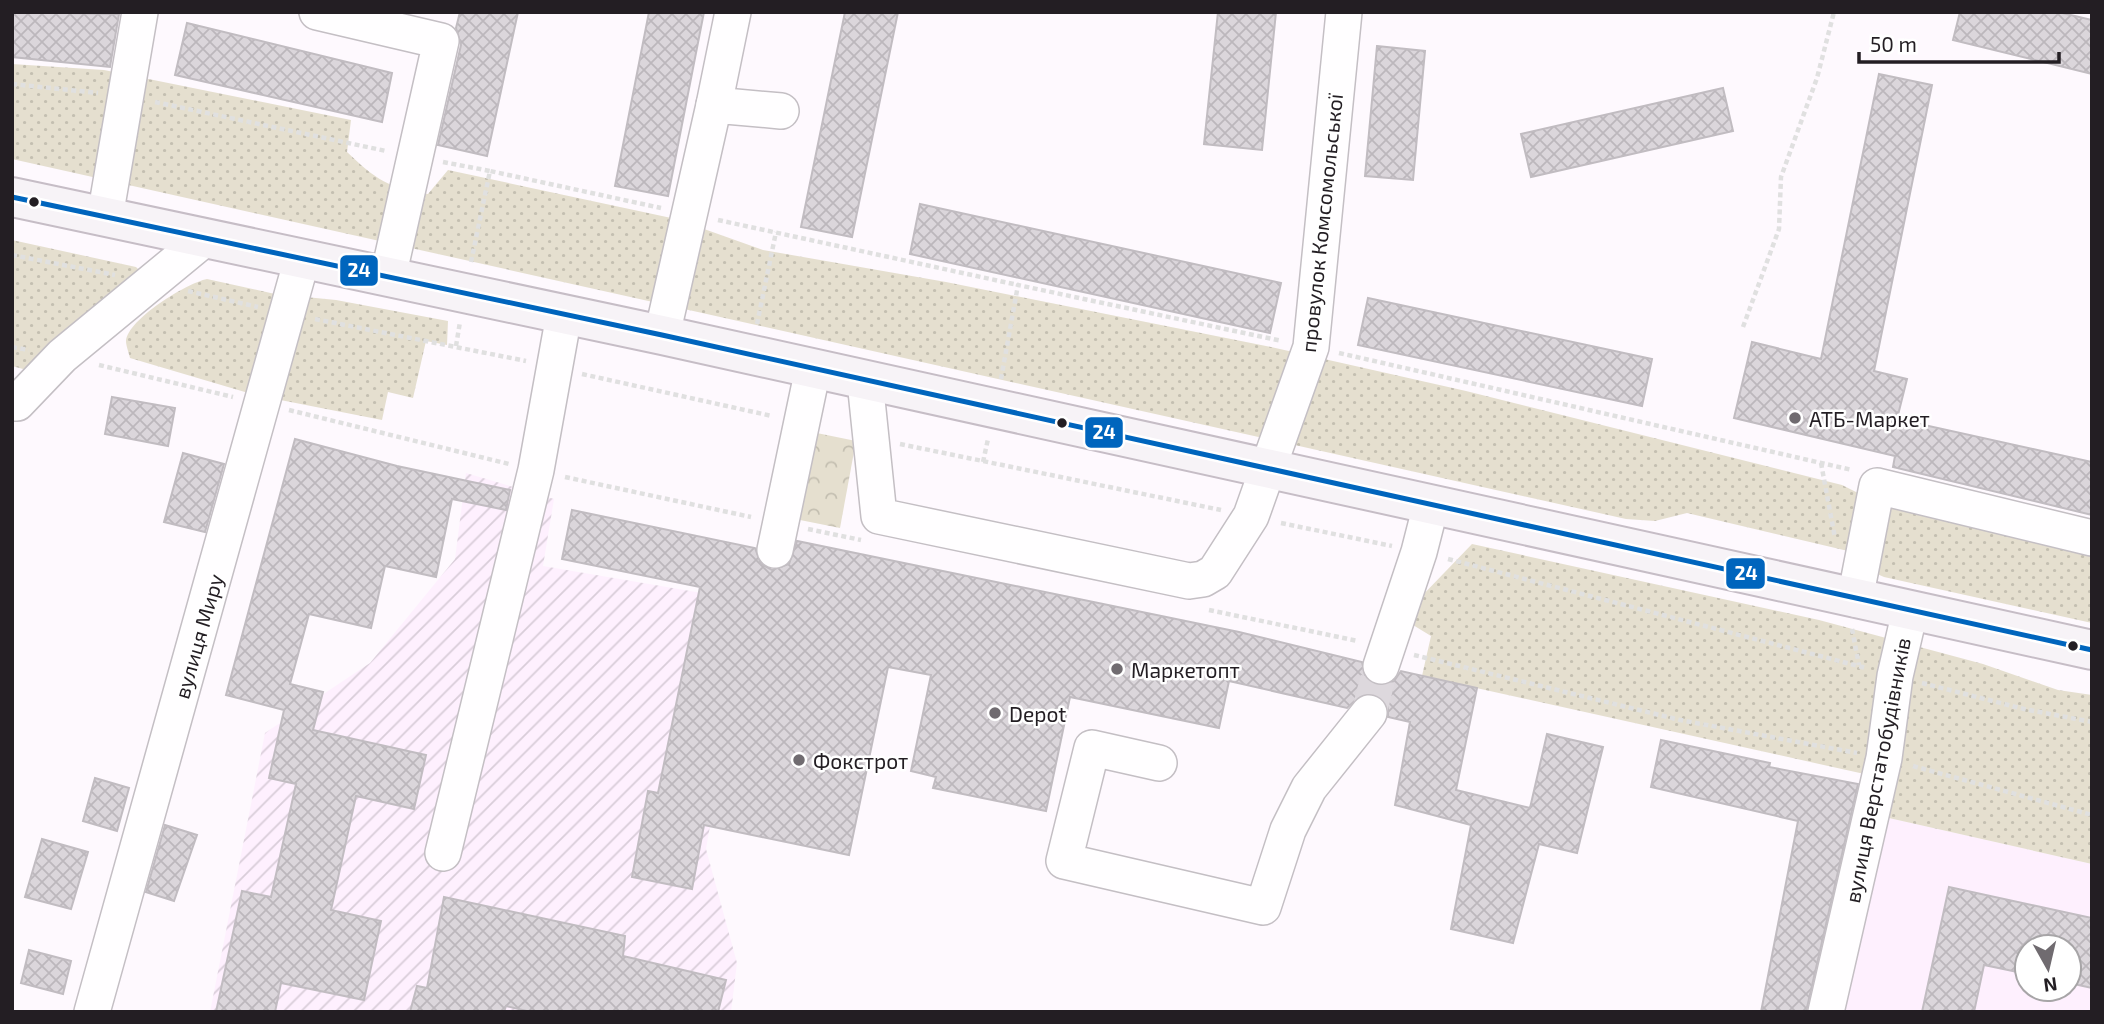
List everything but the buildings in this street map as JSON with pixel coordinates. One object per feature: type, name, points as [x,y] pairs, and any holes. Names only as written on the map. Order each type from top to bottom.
[{"type":"main road","points":[[12,197],[662,335],[2092,650]]},
{"type":"street","points":[[105,217],[140,12]]},
{"type":"street","points":[[317,12],[444,27],[388,277]]},
{"type":"street","points":[[662,335],[733,12]]},
{"type":"street","name":"провулок Комсомольської","points":[[871,437],[879,516],[1189,582],[1203,579],[1215,572],[1251,516],[1311,347],[1343,12]]},
{"type":"street","points":[[714,105],[781,111]]},
{"type":"street","points":[[14,411],[62,356],[204,239]]},
{"type":"street","name":"вулиця Миру","points":[[92,1012],[302,260]]},
{"type":"street","points":[[443,853],[536,470],[564,315]]},
{"type":"street","points":[[775,550],[813,369]]},
{"type":"street","points":[[865,381],[871,437]]},
{"type":"street","points":[[1856,599],[1877,486],[2092,538]]},
{"type":"street","points":[[1381,666],[1419,552],[1431,505]]},
{"type":"street","name":"вулиця Верстатобудівників","points":[[1826,1012],[1884,758],[1895,676],[1910,611]]},
{"type":"street","points":[[1159,763],[1092,748],[1064,861],[1264,907],[1288,830],[1309,788],[1369,713]]},
{"type":"path","points":[[1743,327],[1779,229],[1781,177],[1817,78],[1833,12]]},
{"type":"path","points":[[12,84],[127,96],[490,172]]},
{"type":"path","points":[[751,356],[776,232]]},
{"type":"path","points":[[12,255],[151,282],[802,422]]},
{"type":"path","points":[[983,462],[1018,285],[1311,347],[1864,473]]},
{"type":"path","points":[[871,437],[1419,552],[2024,709],[2092,722]]},
{"type":"shaded area","points":[[466,473],[554,499],[543,566],[749,601],[706,849],[737,963],[731,1012],[210,1012],[265,733],[370,663],[455,559]]},
{"type":"shaded area","points":[[1880,816],[2092,864],[2092,1012],[1837,1012]]},
{"type":"green space","points":[[12,64],[104,70],[351,120],[347,152],[384,181],[415,192],[428,194],[448,170],[676,219],[763,250],[946,282],[1271,347],[1466,391],[1842,485],[1882,505],[2092,550],[2092,623],[1884,577],[1859,566],[1848,551],[1687,513],[1655,521],[1626,519],[12,159]]},
{"type":"green space","points":[[12,240],[136,267],[145,276],[36,366],[23,369],[12,366]]},
{"type":"green space","points":[[207,279],[275,294],[336,300],[448,321],[447,345],[426,341],[413,398],[388,392],[382,420],[255,395],[130,358],[126,341],[129,332],[137,323],[160,303],[186,287]]},
{"type":"green space","points":[[807,431],[856,441],[840,528],[790,518]]},
{"type":"green space","points":[[1472,544],[1819,620],[1983,664],[2058,690],[2092,695],[2092,864],[1880,816],[1887,779],[1422,676],[1431,636],[1413,625],[1417,601]]},
{"type":"tunnel","points":[[1369,713],[1381,666]]},
{"type":"transit line","name":"24","points":[[12,197],[662,335],[2092,650]]},
{"type":"place","name":"АТБ-Маркет","points":[[1795,418]]},
{"type":"place","name":"Маркетопт","points":[[1117,669]]},
{"type":"place","name":"Depot","points":[[995,713]]},
{"type":"place","name":"Фокстрот","points":[[799,760]]}]
